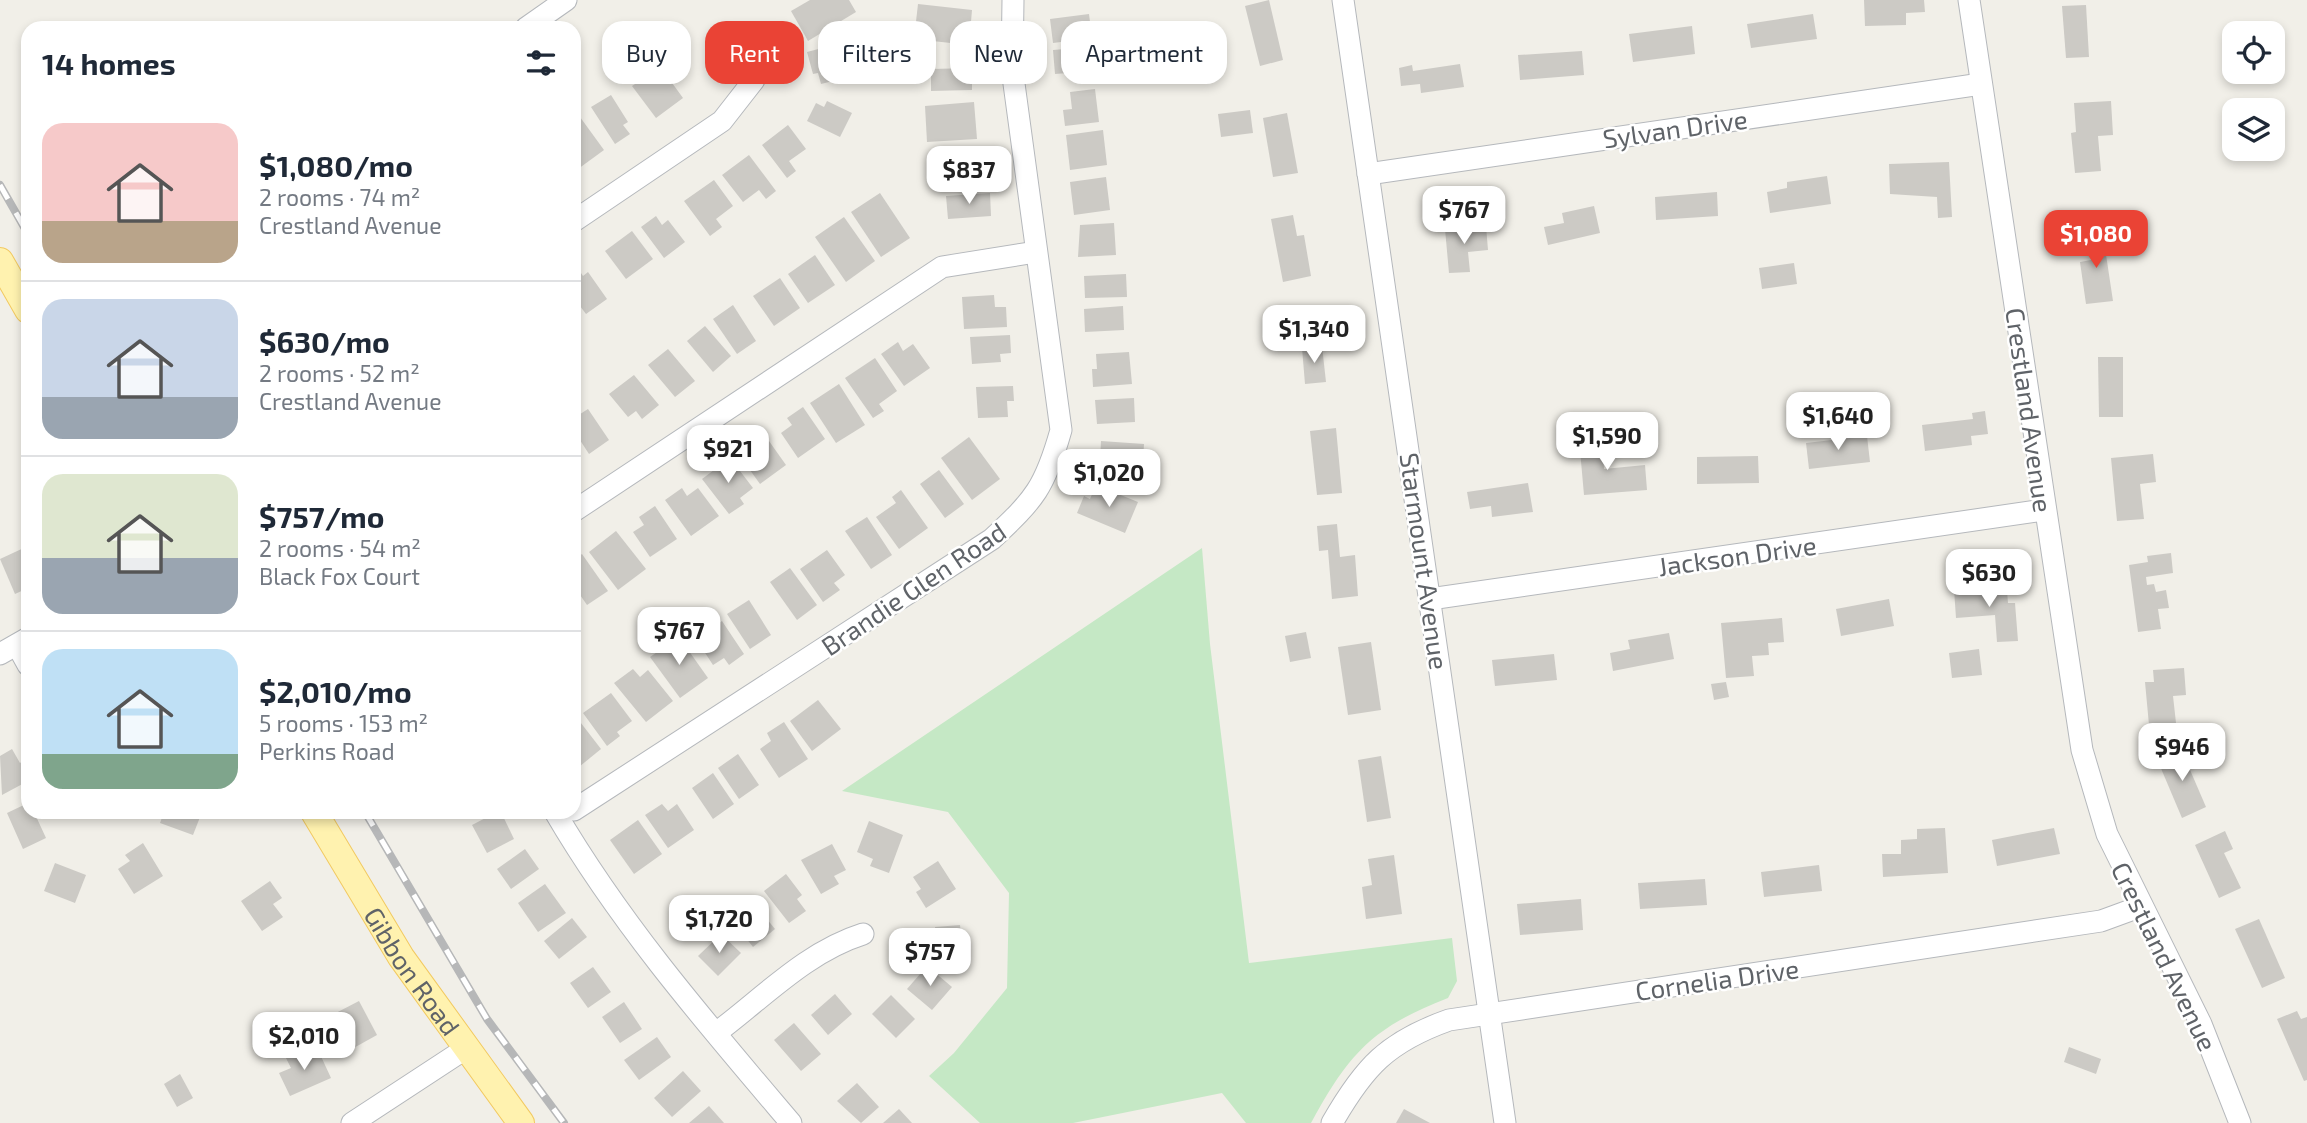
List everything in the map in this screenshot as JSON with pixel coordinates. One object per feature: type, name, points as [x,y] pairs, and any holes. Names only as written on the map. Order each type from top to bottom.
[{"type":"main road","points":[[0,261],[21,298]]},
{"type":"main road","name":"Gibbon Road","points":[[318,819],[401,957],[521,1123]]},
{"type":"street","points":[[536,21],[566,0]]},
{"type":"street","name":"Brandie Glen Road","points":[[581,803],[992,539],[1028,505],[1049,473],[1061,430],[1012,69],[1013,0]]},
{"type":"street","name":"Starmount Avenue","points":[[1343,0],[1506,1123]]},
{"type":"street","name":"Crestland Avenue","points":[[1969,0],[2071,694],[2088,775],[2107,834],[2201,1024],[2241,1123]]},
{"type":"street","points":[[581,215],[722,121],[751,84]]},
{"type":"street","name":"Sylvan Drive","points":[[1368,174],[1981,84]]},
{"type":"street","points":[[581,505],[942,267],[1037,252]]},
{"type":"street","name":"Jackson Drive","points":[[1430,600],[2044,510]]},
{"type":"street","points":[[568,819],[597,879],[666,972],[791,1123]]},
{"type":"street","name":"Cornelia Drive","points":[[1332,1123],[1355,1083],[1370,1065],[1391,1047],[1416,1032],[1449,1020],[2101,921],[2142,906]]},
{"type":"street","points":[[716,1033],[815,955],[839,942],[863,934]]},
{"type":"street","points":[[352,1123],[465,1049]]},
{"type":"green space","points":[[1202,548],[1210,644],[1249,963],[1452,938],[1457,981],[1448,998],[1400,1020],[1366,1045],[1338,1078],[1311,1123],[1246,1123],[1222,1093],[1073,1123],[980,1123],[929,1076],[954,1053],[1007,988],[1009,893],[948,812],[842,791]]},
{"type":"building","points":[[810,0],[849,0],[856,12],[841,21],[818,21],[818,35],[808,41],[804,34],[804,21],[797,21],[791,11]]},
{"type":"building","points":[[1269,0],[1283,60],[1260,66],[1245,6]]},
{"type":"building","points":[[1864,0],[1924,0],[1925,12],[1906,13],[1906,25],[1865,26]]},
{"type":"building","points":[[918,4],[972,10],[971,21],[950,21],[950,43],[936,41],[936,21],[916,21]]},
{"type":"building","points":[[2086,5],[2089,57],[2066,58],[2062,6]]},
{"type":"building","points":[[1089,14],[1090,21],[1061,21],[1061,42],[1053,43],[1050,19]]},
{"type":"building","points":[[1813,14],[1817,39],[1751,48],[1747,24]]},
{"type":"building","points":[[1692,26],[1695,54],[1633,62],[1629,34]]},
{"type":"building","points":[[818,49],[818,73],[813,74],[807,52]]},
{"type":"building","points":[[1061,49],[1061,74],[1055,74],[1053,50]]},
{"type":"building","points":[[1582,51],[1584,75],[1520,80],[1518,55]]},
{"type":"building","points":[[1460,64],[1464,87],[1421,93],[1420,84],[1401,86],[1399,68],[1412,65],[1413,71]]},
{"type":"building","points":[[936,69],[950,69],[950,84],[972,84],[972,90],[931,91],[931,84],[936,84]]},
{"type":"building","points":[[673,84],[683,98],[656,118],[632,86]]},
{"type":"building","points":[[1095,89],[1099,122],[1065,126],[1063,110],[1072,109],[1070,92]]},
{"type":"building","points":[[611,95],[628,122],[623,125],[630,134],[615,144],[591,107]]},
{"type":"building","points":[[827,101],[852,113],[840,137],[807,121],[816,103],[824,107]]},
{"type":"building","points":[[2111,101],[2113,135],[2098,136],[2101,171],[2075,173],[2071,133],[2076,132],[2074,103]]},
{"type":"building","points":[[974,102],[977,139],[927,142],[925,106]]},
{"type":"building","points":[[1250,110],[1253,133],[1221,137],[1218,114]]},
{"type":"building","points":[[1287,113],[1298,173],[1273,177],[1263,118]]},
{"type":"building","points":[[581,118],[604,150],[581,167]]},
{"type":"building","points":[[788,125],[806,149],[789,161],[796,171],[787,178],[762,145]]},
{"type":"building","points":[[1103,130],[1107,165],[1070,170],[1066,135]]},
{"type":"building","points":[[984,146],[988,181],[934,187],[930,151]]},
{"type":"building","points":[[749,155],[776,191],[766,199],[759,190],[743,202],[722,175]]},
{"type":"building","points":[[1949,162],[1952,217],[1938,218],[1937,197],[1890,194],[1889,164]]},
{"type":"building","points":[[1827,176],[1831,204],[1770,213],[1767,192],[1787,188],[1787,182]]},
{"type":"building","points":[[1106,177],[1110,210],[1074,215],[1070,182]]},
{"type":"building","points":[[714,180],[733,206],[716,219],[722,227],[710,236],[684,201]]},
{"type":"building","points":[[1717,192],[1718,216],[1656,220],[1655,197]]},
{"type":"building","points":[[880,193],[910,238],[881,257],[851,212]]},
{"type":"building","points":[[990,193],[991,216],[948,219],[946,196]]},
{"type":"building","points":[[1594,206],[1600,233],[1548,245],[1544,227],[1564,223],[1562,213]]},
{"type":"building","points":[[1293,215],[1297,236],[1304,235],[1311,276],[1283,282],[1271,219]]},
{"type":"building","points":[[656,216],[662,225],[668,220],[685,242],[664,258],[641,227]]},
{"type":"building","points":[[844,217],[875,261],[846,282],[815,237]]},
{"type":"building","points":[[1114,223],[1116,255],[1078,257],[1080,225]]},
{"type":"building","points":[[1486,226],[1488,250],[1468,252],[1470,272],[1449,273],[1445,229]]},
{"type":"building","points":[[2102,228],[2113,301],[2086,304],[2080,262],[2091,260],[2086,230]]},
{"type":"building","points":[[632,231],[653,259],[626,279],[605,251]]},
{"type":"building","points":[[815,255],[835,285],[808,303],[788,274]]},
{"type":"building","points":[[1794,263],[1797,284],[1762,289],[1759,268]]},
{"type":"building","points":[[588,272],[607,299],[586,314],[581,307],[581,273],[583,276]]},
{"type":"building","points":[[1126,274],[1127,297],[1085,298],[1084,276]]},
{"type":"building","points":[[780,278],[800,308],[774,326],[753,296]]},
{"type":"building","points":[[994,295],[995,307],[1006,307],[1007,327],[964,329],[962,297]]},
{"type":"building","points":[[733,305],[756,341],[737,354],[713,319]]},
{"type":"building","points":[[1123,306],[1124,330],[1085,332],[1084,309]]},
{"type":"building","points":[[705,326],[731,356],[713,372],[687,341]]},
{"type":"building","points":[[1010,335],[1011,353],[1000,354],[1001,362],[972,364],[970,337]]},
{"type":"building","points":[[898,342],[903,351],[913,344],[930,368],[904,386],[881,354]]},
{"type":"building","points":[[1322,346],[1326,382],[1305,384],[1302,348]]},
{"type":"building","points":[[668,349],[695,381],[675,397],[648,365]]},
{"type":"building","points":[[1129,352],[1132,384],[1093,387],[1092,369],[1097,369],[1096,354]]},
{"type":"building","points":[[2098,357],[2123,357],[2123,417],[2099,417]]},
{"type":"building","points":[[875,358],[897,391],[879,404],[884,411],[873,418],[845,378]]},
{"type":"building","points":[[634,375],[659,405],[642,419],[636,411],[628,417],[609,394]]},
{"type":"building","points":[[839,384],[865,425],[836,443],[810,403]]},
{"type":"building","points":[[1013,386],[1014,401],[1007,401],[1008,417],[978,418],[976,387]]},
{"type":"building","points":[[1134,398],[1135,422],[1097,424],[1095,400]]},
{"type":"building","points":[[803,407],[825,439],[798,458],[781,433],[792,425],[787,418]]},
{"type":"building","points":[[588,409],[609,440],[589,454],[581,442],[581,414]]},
{"type":"building","points":[[1985,411],[1988,434],[1971,436],[1972,445],[1925,451],[1922,425],[1973,419],[1972,413]]},
{"type":"building","points":[[1336,428],[1342,493],[1317,495],[1310,431]]},
{"type":"building","points":[[1867,436],[1870,462],[1809,469],[1806,443]]},
{"type":"building","points":[[969,437],[1000,479],[972,500],[941,458]]},
{"type":"building","points":[[1602,437],[1604,469],[1645,465],[1647,490],[1584,495],[1579,439]]},
{"type":"building","points":[[753,440],[759,448],[769,441],[786,465],[760,484],[737,452]]},
{"type":"building","points":[[1101,441],[1144,444],[1142,479],[1099,477]]},
{"type":"building","points":[[2153,454],[2156,482],[2140,484],[2144,519],[2117,521],[2111,458]]},
{"type":"building","points":[[1758,456],[1759,483],[1697,484],[1697,457]]},
{"type":"building","points":[[730,458],[753,488],[740,498],[744,504],[729,514],[702,479]]},
{"type":"building","points":[[939,470],[964,504],[945,518],[920,484]]},
{"type":"building","points":[[1528,483],[1533,512],[1492,517],[1491,506],[1470,509],[1467,492]]},
{"type":"building","points":[[1096,485],[1138,502],[1125,533],[1077,513],[1084,496],[1090,499]]},
{"type":"building","points":[[682,488],[687,496],[698,488],[719,516],[691,536],[665,500]]},
{"type":"building","points":[[901,490],[928,528],[899,549],[876,517],[896,503],[892,497]]},
{"type":"building","points":[[655,506],[677,539],[650,557],[633,532],[644,525],[639,517]]},
{"type":"building","points":[[867,517],[892,555],[871,569],[845,531]]},
{"type":"building","points":[[1337,524],[1340,557],[1355,555],[1358,596],[1332,599],[1328,550],[1319,551],[1317,526]]},
{"type":"building","points":[[616,531],[646,569],[618,590],[589,552]]},
{"type":"building","points":[[21,549],[21,591],[15,594],[0,559]]},
{"type":"building","points":[[827,550],[845,575],[834,583],[840,590],[823,602],[800,569]]},
{"type":"building","points":[[2171,553],[2173,573],[2146,577],[2147,585],[2154,584],[2156,592],[2166,590],[2169,608],[2158,609],[2161,629],[2138,632],[2129,565],[2148,562],[2147,556]]},
{"type":"building","points":[[581,555],[608,591],[587,605],[581,596]]},
{"type":"building","points":[[790,568],[817,605],[797,620],[770,582]]},
{"type":"building","points":[[1994,586],[1994,592],[2007,591],[2008,603],[2015,603],[2018,641],[1997,642],[1995,615],[1956,618],[1954,589]]},
{"type":"building","points":[[1889,599],[1894,626],[1841,636],[1836,609]]},
{"type":"building","points":[[749,600],[771,635],[750,649],[727,614]]},
{"type":"building","points":[[1782,618],[1784,642],[1768,643],[1769,655],[1752,656],[1754,676],[1726,678],[1721,623]]},
{"type":"building","points":[[722,621],[744,654],[729,665],[724,658],[713,665],[696,639]]},
{"type":"building","points":[[1306,632],[1311,658],[1290,662],[1285,636]]},
{"type":"building","points":[[1669,633],[1674,659],[1613,671],[1610,653],[1630,649],[1628,640]]},
{"type":"building","points":[[679,637],[708,678],[680,698],[650,657]]},
{"type":"building","points":[[1371,642],[1381,710],[1348,715],[1338,647]]},
{"type":"building","points":[[1979,649],[1982,675],[1952,678],[1949,653]]},
{"type":"building","points":[[1554,654],[1557,680],[1495,686],[1492,660]]},
{"type":"building","points":[[2184,668],[2186,695],[2173,696],[2176,723],[2149,725],[2145,682],[2154,682],[2153,670]]},
{"type":"building","points":[[633,669],[640,677],[648,670],[673,701],[646,722],[614,683]]},
{"type":"building","points":[[1726,682],[1729,697],[1714,700],[1711,684]]},
{"type":"building","points":[[611,693],[632,721],[617,732],[620,736],[607,746],[583,713]]},
{"type":"building","points":[[818,700],[841,729],[812,751],[790,721]]},
{"type":"building","points":[[784,722],[808,759],[779,778],[760,749],[771,741],[767,733]]},
{"type":"building","points":[[581,723],[601,749],[581,765]]},
{"type":"building","points":[[12,749],[21,762],[21,785],[2,795],[0,756]]},
{"type":"building","points":[[2181,749],[2206,807],[2182,818],[2157,759]]},
{"type":"building","points":[[738,754],[759,785],[739,799],[718,768]]},
{"type":"building","points":[[1381,756],[1391,818],[1367,822],[1358,760]]},
{"type":"building","points":[[713,773],[734,804],[713,819],[692,788]]},
{"type":"building","points":[[662,804],[668,811],[677,804],[694,830],[668,848],[645,815]]},
{"type":"building","points":[[21,806],[21,819],[37,819],[46,838],[23,849],[7,813]]},
{"type":"building","points":[[161,819],[199,819],[193,835],[160,823]]},
{"type":"building","points":[[484,819],[504,819],[514,839],[487,853],[472,825]]},
{"type":"building","points":[[638,820],[662,854],[634,874],[610,840]]},
{"type":"building","points":[[869,821],[903,835],[889,873],[870,866],[873,859],[857,852]]},
{"type":"building","points":[[1945,828],[1948,873],[1883,877],[1882,854],[1901,854],[1901,840],[1917,839],[1917,829]]},
{"type":"building","points":[[2054,828],[2060,854],[1997,866],[1992,840]]},
{"type":"building","points":[[2225,831],[2233,849],[2224,853],[2241,888],[2219,898],[2195,845]]},
{"type":"building","points":[[143,843],[163,876],[134,894],[118,869],[130,861],[125,855]]},
{"type":"building","points":[[832,844],[846,870],[834,876],[839,884],[821,894],[801,860]]},
{"type":"building","points":[[525,849],[539,869],[511,889],[497,869]]},
{"type":"building","points":[[1394,855],[1402,914],[1366,919],[1362,887],[1372,885],[1368,859]]},
{"type":"building","points":[[938,861],[956,889],[926,908],[916,892],[921,889],[913,877]]},
{"type":"building","points":[[55,863],[86,875],[75,903],[44,891]]},
{"type":"building","points":[[1819,865],[1822,891],[1764,897],[1761,872]]},
{"type":"building","points":[[786,874],[802,895],[797,899],[806,911],[789,923],[764,891]]},
{"type":"building","points":[[1705,879],[1707,905],[1640,909],[1638,883]]},
{"type":"building","points":[[270,881],[282,898],[273,904],[283,917],[262,931],[241,901]]},
{"type":"building","points":[[545,884],[566,913],[538,932],[518,903]]},
{"type":"building","points":[[1581,899],[1583,930],[1520,935],[1517,904]]},
{"type":"building","points":[[753,902],[775,929],[753,947],[731,919]]},
{"type":"building","points":[[572,918],[587,937],[559,959],[544,941]]},
{"type":"building","points":[[2259,919],[2285,978],[2262,988],[2235,929]]},
{"type":"building","points":[[960,925],[963,955],[938,957],[935,927]]},
{"type":"building","points":[[721,934],[741,953],[718,976],[698,956]]},
{"type":"building","points":[[927,966],[952,987],[932,1010],[907,989]]},
{"type":"building","points":[[593,967],[611,992],[588,1008],[570,983]]},
{"type":"building","points":[[835,994],[852,1014],[828,1035],[811,1015]]},
{"type":"building","points":[[891,995],[915,1019],[896,1038],[872,1014]]},
{"type":"building","points":[[359,1001],[377,1035],[350,1050],[332,1015]]},
{"type":"building","points":[[624,1002],[642,1029],[620,1043],[602,1017]]},
{"type":"building","points":[[2297,1011],[2301,1019],[2307,1017],[2307,1080],[2304,1081],[2277,1019]]},
{"type":"building","points":[[794,1023],[821,1054],[801,1071],[774,1040]]},
{"type":"building","points":[[657,1037],[671,1057],[639,1080],[624,1060]]},
{"type":"building","points":[[2069,1047],[2101,1059],[2096,1074],[2064,1062]]},
{"type":"building","points":[[300,1049],[305,1059],[319,1052],[331,1078],[290,1096],[279,1073],[291,1068],[285,1056]]},
{"type":"building","points":[[683,1071],[701,1091],[672,1117],[654,1098]]},
{"type":"building","points":[[180,1074],[193,1098],[177,1107],[164,1084]]},
{"type":"building","points":[[857,1083],[879,1107],[861,1123],[837,1101]]},
{"type":"building","points":[[709,1106],[724,1123],[689,1123]]},
{"type":"building","points":[[899,1109],[912,1123],[883,1123]]},
{"type":"building","points":[[1404,1109],[1430,1123],[1396,1123]]},
{"type":"railway","points":[[0,185],[21,222]]},
{"type":"railway","points":[[369,819],[487,1019],[564,1123]]}]
